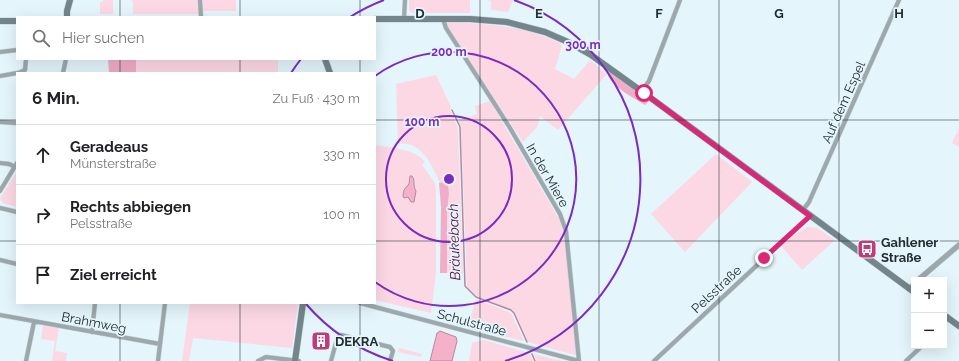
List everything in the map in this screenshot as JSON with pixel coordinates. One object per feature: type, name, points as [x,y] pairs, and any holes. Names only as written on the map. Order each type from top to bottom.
[{"type":"main road","points":[[70,0],[72,12],[70,16]]},
{"type":"main road","points":[[376,19],[470,19],[507,22],[545,32],[568,42],[591,54],[911,290]]},
{"type":"main road","points":[[0,21],[16,21]]},
{"type":"main road","points":[[325,60],[330,72]]},
{"type":"main road","points":[[295,361],[303,304]]},
{"type":"main road","points":[[947,317],[959,326]]},
{"type":"street","points":[[200,0],[201,16]]},
{"type":"street","points":[[404,19],[405,0]]},
{"type":"street","points":[[642,91],[649,81],[680,0]]},
{"type":"street","name":"Auf dem Espel","points":[[803,210],[812,195],[899,0]]},
{"type":"street","name":"In der Miere","points":[[443,19],[446,28],[510,128],[562,219],[566,231],[579,361]]},
{"type":"street","points":[[0,52],[16,50]]},
{"type":"street","points":[[20,72],[25,70],[26,60]]},
{"type":"street","points":[[63,72],[66,60]]},
{"type":"street","points":[[0,76],[16,73]]},
{"type":"street","points":[[0,122],[16,123]]},
{"type":"street","points":[[0,163],[16,165],[0,191]]},
{"type":"street","points":[[0,208],[16,212]]},
{"type":"street","name":"Pelsstraße","points":[[654,361],[810,216]]},
{"type":"street","points":[[922,277],[959,245]]},
{"type":"street","points":[[0,260],[16,264]]},
{"type":"street","points":[[92,332],[95,304]]},
{"type":"street","points":[[158,361],[165,304]]},
{"type":"street","name":"Schulstraße","points":[[364,304],[579,361]]},
{"type":"street","name":"Brahmweg","points":[[0,315],[160,344]]},
{"type":"street","points":[[26,361],[34,322]]},
{"type":"street","points":[[331,361],[337,339],[341,335],[390,347],[393,350],[390,361]]},
{"type":"street","points":[[906,361],[919,349]]},
{"type":"street","points":[[258,361],[266,357],[299,361]]},
{"type":"shaded area","points":[[103,0],[113,0],[113,14],[100,14],[100,2],[103,2]]},
{"type":"shaded area","points":[[130,0],[199,0],[198,14],[133,14],[133,1]]},
{"type":"shaded area","points":[[203,0],[236,0],[236,11],[203,11]]},
{"type":"shaded area","points":[[409,0],[470,0],[470,13],[412,13],[409,10]]},
{"type":"shaded area","points":[[487,0],[513,0],[508,12],[491,10],[491,1]]},
{"type":"shaded area","points":[[446,23],[505,26],[533,32],[560,43],[562,46],[555,69],[574,79],[590,60],[607,74],[558,130],[540,116],[537,127],[523,142],[447,27]]},
{"type":"shaded area","points":[[108,60],[136,60],[136,72],[109,72]]},
{"type":"shaded area","points":[[136,60],[278,60],[278,72],[136,72]]},
{"type":"shaded area","points":[[608,70],[649,101],[645,105],[621,90],[611,80],[608,75]]},
{"type":"shaded area","points":[[436,75],[451,107],[450,110],[458,128],[463,274],[447,273],[447,211],[449,194],[445,182],[440,183],[429,161],[421,151],[409,144],[398,143],[396,84]]},
{"type":"shaded area","points":[[490,101],[559,219],[564,236],[577,354],[575,355],[528,342],[513,310],[477,296],[467,286],[461,127],[458,121],[477,114],[475,106]]},
{"type":"shaded area","points":[[959,128],[959,147],[952,143]]},
{"type":"shaded area","points":[[376,145],[408,151],[420,157],[425,162],[422,165],[435,183],[436,273],[431,313],[376,300]],"holes":[[[412,176],[413,186],[415,189],[409,197],[409,179]]]},
{"type":"shaded area","points":[[716,154],[752,182],[685,252],[651,214]]},
{"type":"shaded area","points":[[16,174],[16,207],[3,203],[0,198]]},
{"type":"shaded area","points":[[410,176],[413,178],[416,191],[414,202],[411,202],[408,197],[404,198],[403,196],[404,190],[409,184]]},
{"type":"shaded area","points":[[445,182],[448,185],[449,194],[447,211],[447,273],[440,273],[441,207],[439,183]]},
{"type":"shaded area","points":[[807,227],[817,228],[835,240],[802,270],[781,246]]},
{"type":"shaded area","points":[[476,299],[511,313],[524,341],[467,328]]},
{"type":"shaded area","points":[[190,304],[298,304],[292,348],[193,338],[189,361],[182,361]]},
{"type":"shaded area","points":[[43,325],[59,328],[55,351],[67,353],[66,361],[52,361],[55,341],[41,339]]},
{"type":"shaded area","points":[[440,331],[456,337],[457,341],[452,361],[430,361],[437,333]]},
{"type":"shaded area","points":[[484,340],[529,353],[533,361],[469,361],[472,343]]},
{"type":"shaded area","points":[[399,348],[422,354],[421,357],[398,352]]},
{"type":"shaded area","points":[[534,354],[562,361],[537,361]]},
{"type":"waterway","name":"Bräukebach","points":[[452,110],[460,127],[465,286],[476,297],[511,310],[514,313],[527,342]]},
{"type":"waterway","name":"Bräukebach","points":[[532,354],[535,361]]},
{"type":"place","name":"Gahlener Straße","points":[[867,249]]},
{"type":"place","name":"DEKRA","points":[[321,341]]},
{"type":"route","points":[[644,93],[810,216],[764,258]]}]
